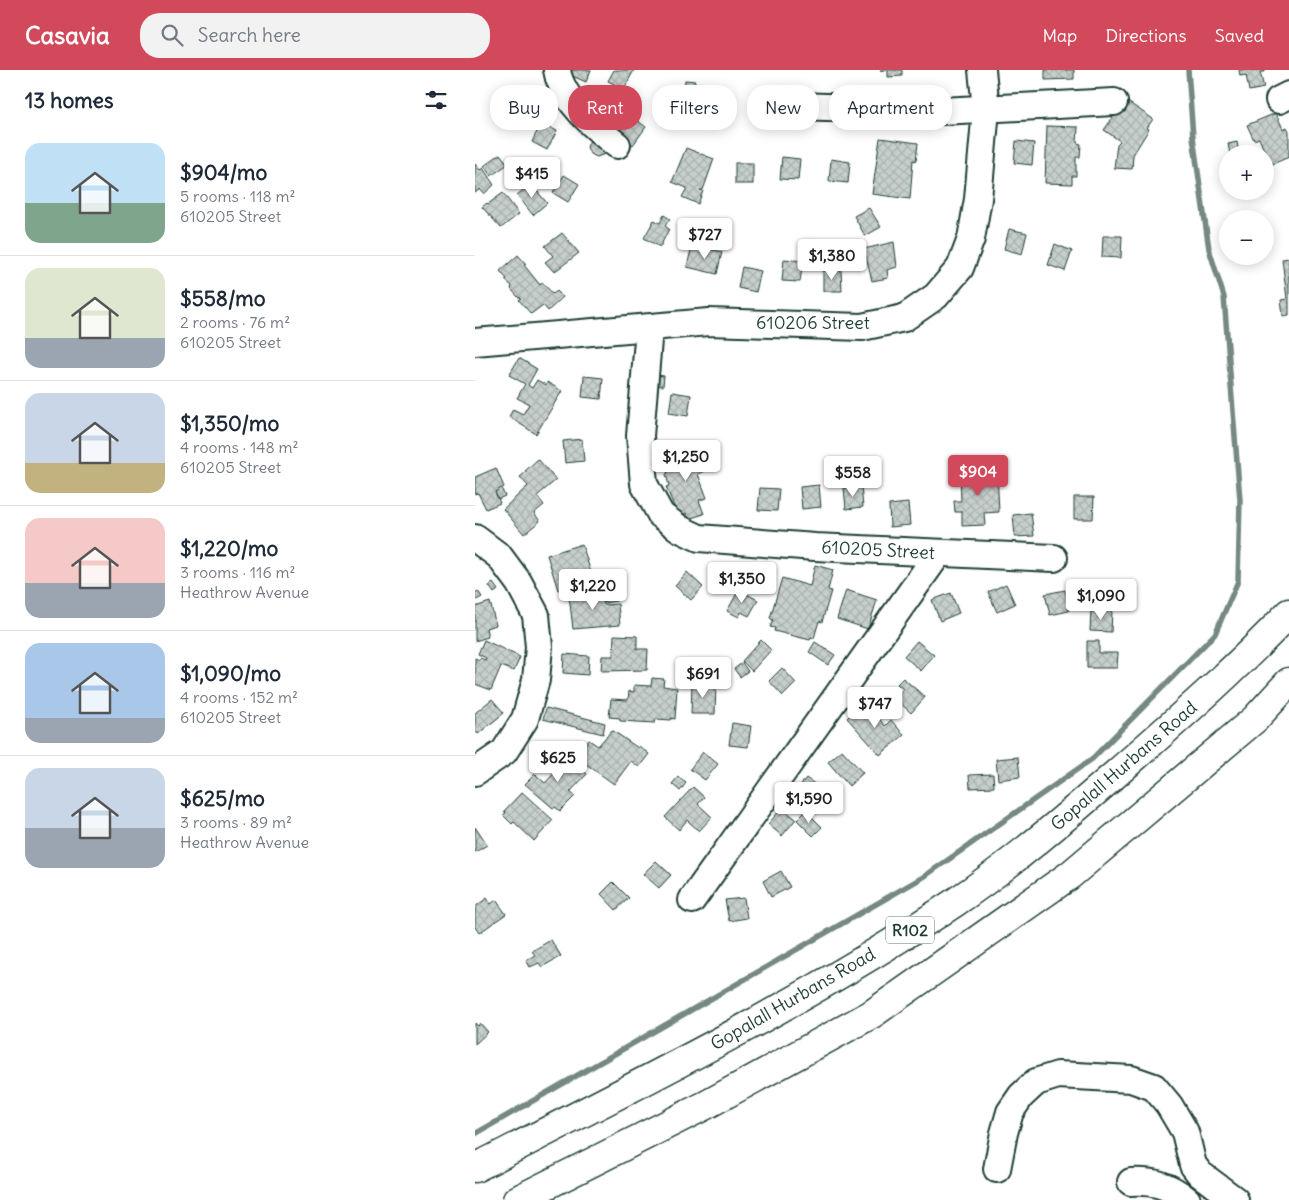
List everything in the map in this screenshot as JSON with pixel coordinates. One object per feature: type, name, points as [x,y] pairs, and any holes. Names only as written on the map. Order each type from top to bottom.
[{"type":"main road","name":"Gopalall Hurbans Road","points":[[475,1168],[715,1045],[849,968],[955,902],[1043,837],[1181,718],[1289,613]]},
{"type":"main road","name":"R102","points":[[517,1200],[707,1105],[872,1014],[1070,875],[1255,719],[1289,682]]},
{"type":"street","points":[[557,70],[558,80],[591,125],[617,145]]},
{"type":"street","name":"610206 Street","points":[[475,342],[709,322],[862,327],[904,318],[936,296],[959,268],[971,239],[978,199],[986,109],[982,70]]},
{"type":"street","points":[[819,107],[941,111],[1114,102]]},
{"type":"street","name":"610205 Street","points":[[649,328],[641,436],[643,484],[661,515],[679,529],[699,538],[938,554],[1055,558]]},
{"type":"street","points":[[475,538],[499,556],[519,583],[535,615],[539,647],[536,680],[525,719],[504,752],[475,772]]},
{"type":"street","points":[[692,900],[938,554]]},
{"type":"street","points":[[997,1169],[1003,1133],[1010,1112],[1021,1096],[1036,1082],[1058,1075],[1131,1079],[1154,1086],[1169,1105],[1185,1132],[1193,1165],[1200,1174],[1235,1200]]},
{"type":"street","points":[[1131,1182],[1159,1183],[1187,1200]]},
{"type":"building","points":[[559,70],[591,70],[586,82]]},
{"type":"building","points":[[614,70],[634,70],[626,85],[616,85],[608,81]]},
{"type":"building","points":[[888,70],[902,70],[902,76],[888,77]]},
{"type":"building","points":[[1045,70],[1074,70],[1074,79],[1045,80]]},
{"type":"building","points":[[1239,70],[1265,70],[1265,72],[1260,72],[1264,88],[1249,91],[1246,75],[1240,76]]},
{"type":"building","points":[[685,80],[695,81],[695,85],[684,85]]},
{"type":"building","points":[[1125,100],[1153,119],[1133,155],[1132,169],[1114,168],[1117,144],[1120,141],[1104,130]]},
{"type":"building","points":[[1276,113],[1283,129],[1287,127],[1289,131],[1289,157],[1274,163],[1274,145],[1262,145],[1259,138],[1254,140],[1247,125]]},
{"type":"building","points":[[642,124],[646,127],[633,145],[618,134],[621,130],[642,130]]},
{"type":"building","points":[[1047,126],[1078,127],[1077,143],[1081,144],[1080,157],[1076,157],[1076,176],[1072,176],[1072,184],[1045,183]]},
{"type":"building","points":[[538,130],[557,131],[547,150],[532,142]]},
{"type":"building","points":[[597,136],[607,147],[605,154],[597,157],[590,154],[587,147],[590,140]]},
{"type":"building","points":[[880,138],[918,143],[916,161],[913,160],[910,199],[872,194]]},
{"type":"building","points":[[1016,141],[1034,143],[1032,165],[1014,163]]},
{"type":"building","points":[[1237,142],[1238,145],[1228,145]]},
{"type":"building","points":[[686,148],[714,159],[703,190],[700,190],[703,191],[698,204],[682,197],[687,188],[672,182]]},
{"type":"building","points":[[500,154],[508,164],[491,176],[484,166]]},
{"type":"building","points":[[782,157],[800,159],[798,180],[780,179]]},
{"type":"building","points":[[831,159],[850,162],[848,183],[829,181]]},
{"type":"building","points":[[735,163],[753,163],[753,184],[735,184]]},
{"type":"building","points":[[475,164],[480,170],[483,168],[494,185],[484,194],[480,189],[475,193]]},
{"type":"building","points":[[564,175],[579,184],[568,202],[553,193]]},
{"type":"building","points":[[531,184],[547,203],[533,215],[517,195]]},
{"type":"building","points":[[503,193],[519,214],[501,228],[482,207]]},
{"type":"building","points":[[869,208],[881,227],[865,236],[854,216]]},
{"type":"building","points":[[664,215],[670,219],[665,226],[669,229],[660,247],[644,238],[654,220],[660,223]]},
{"type":"building","points":[[1009,229],[1027,233],[1022,254],[1004,249]]},
{"type":"building","points":[[562,233],[579,253],[554,272],[545,262],[553,256],[545,246]]},
{"type":"building","points":[[1103,236],[1122,236],[1121,258],[1102,257]]},
{"type":"building","points":[[811,240],[820,242],[818,251],[808,249]]},
{"type":"building","points":[[894,242],[897,267],[887,270],[888,278],[872,281],[864,249]]},
{"type":"building","points":[[1055,244],[1072,251],[1065,271],[1048,265]]},
{"type":"building","points":[[692,245],[722,252],[717,274],[687,267]]},
{"type":"building","points":[[518,255],[540,285],[542,282],[553,294],[557,291],[563,297],[548,311],[543,305],[531,314],[519,300],[521,298],[511,289],[512,286],[505,280],[507,279],[500,271]]},
{"type":"building","points":[[1289,258],[1289,315],[1283,316],[1281,300],[1287,299],[1282,259]]},
{"type":"building","points":[[784,259],[803,261],[800,282],[782,281]]},
{"type":"building","points":[[742,267],[761,271],[756,292],[738,288]]},
{"type":"building","points":[[823,270],[841,270],[842,291],[823,291]]},
{"type":"building","points":[[519,358],[537,369],[528,385],[532,388],[537,380],[546,385],[547,382],[562,391],[536,434],[509,417],[513,409],[523,414],[529,404],[517,398],[525,384],[509,375]]},
{"type":"building","points":[[657,375],[664,376],[663,386],[655,385]]},
{"type":"building","points":[[584,376],[603,378],[601,399],[582,397]]},
{"type":"building","points":[[672,392],[691,395],[688,416],[669,413]]},
{"type":"building","points":[[582,439],[584,461],[565,463],[563,441]]},
{"type":"building","points":[[696,444],[705,471],[698,474],[707,498],[699,500],[704,514],[688,519],[686,513],[678,516],[666,487],[669,486],[664,460],[674,457],[673,452]]},
{"type":"building","points":[[538,459],[556,480],[537,496],[544,505],[534,513],[540,521],[524,534],[503,509],[528,486],[520,477]]},
{"type":"building","points":[[496,468],[504,487],[495,492],[500,503],[486,509],[478,493],[475,494],[475,477]]},
{"type":"building","points":[[997,471],[999,512],[984,513],[985,525],[962,526],[962,512],[955,512],[954,501],[961,501],[960,472]]},
{"type":"building","points":[[819,485],[821,507],[802,509],[800,487]]},
{"type":"building","points":[[861,486],[863,507],[846,509],[844,488]]},
{"type":"building","points":[[501,488],[505,496],[498,499],[495,492]]},
{"type":"building","points":[[760,488],[779,489],[777,511],[758,510]]},
{"type":"building","points":[[1074,497],[1094,497],[1093,519],[1074,519]]},
{"type":"building","points":[[908,503],[910,525],[890,527],[889,505]]},
{"type":"building","points":[[1031,513],[1034,536],[1015,537],[1013,515]]},
{"type":"building","points":[[582,544],[593,579],[578,584],[580,588],[564,593],[563,588],[558,590],[547,555]]},
{"type":"building","points":[[815,565],[833,570],[828,590],[831,591],[822,622],[819,621],[814,638],[811,637],[810,640],[774,631],[775,628],[770,627],[773,620],[770,618],[782,578],[810,586]]},
{"type":"building","points":[[687,572],[703,587],[691,600],[675,586]]},
{"type":"building","points":[[493,583],[498,590],[494,593],[489,586]]},
{"type":"building","points":[[1006,584],[1015,604],[997,612],[988,592]]},
{"type":"building","points":[[615,588],[616,601],[605,603],[603,589]]},
{"type":"building","points":[[739,590],[758,600],[749,616],[741,612],[739,617],[727,611]]},
{"type":"building","points":[[846,590],[877,600],[868,629],[837,619]]},
{"type":"building","points":[[1065,590],[1069,611],[1050,615],[1045,594]]},
{"type":"building","points":[[478,591],[482,597],[475,601],[475,593]]},
{"type":"building","points":[[603,592],[604,605],[618,604],[620,625],[573,629],[569,595]]},
{"type":"building","points":[[951,593],[959,613],[940,621],[932,600]]},
{"type":"building","points":[[490,602],[496,625],[486,628],[488,637],[475,641],[475,607]]},
{"type":"building","points":[[1091,610],[1112,611],[1111,632],[1090,631]]},
{"type":"building","points":[[614,635],[637,636],[637,649],[648,649],[647,670],[601,671],[602,656],[613,656]]},
{"type":"building","points":[[484,640],[520,657],[514,671],[501,666],[491,690],[475,684],[475,658],[485,660],[486,658],[478,654]]},
{"type":"building","points":[[761,640],[771,650],[752,671],[742,661]]},
{"type":"building","points":[[917,641],[934,655],[921,671],[904,656]]},
{"type":"building","points":[[1087,641],[1099,641],[1099,653],[1118,653],[1117,668],[1087,668]]},
{"type":"building","points":[[815,642],[835,655],[828,665],[809,652]]},
{"type":"building","points":[[564,654],[589,656],[588,675],[563,673]]},
{"type":"building","points":[[742,663],[748,671],[740,677],[734,669]]},
{"type":"building","points":[[782,668],[796,683],[783,696],[769,681]]},
{"type":"building","points":[[652,678],[664,679],[663,686],[677,688],[675,719],[656,719],[655,723],[620,721],[620,718],[609,717],[611,699],[628,700],[629,691],[634,692],[634,685],[651,686]]},
{"type":"building","points":[[903,678],[925,697],[911,713],[895,698],[903,689],[897,684]]},
{"type":"building","points":[[692,683],[716,684],[715,714],[691,714]]},
{"type":"building","points":[[492,699],[504,713],[478,734],[475,731],[475,713]]},
{"type":"building","points":[[865,702],[885,726],[891,720],[904,735],[880,755],[847,718]]},
{"type":"building","points":[[546,708],[605,723],[603,734],[543,719]]},
{"type":"building","points":[[732,723],[751,726],[748,747],[729,745]]},
{"type":"building","points":[[612,730],[649,754],[639,767],[631,761],[614,784],[576,757],[589,740],[598,746]]},
{"type":"building","points":[[842,750],[863,773],[849,786],[828,762]]},
{"type":"building","points":[[703,752],[718,764],[705,780],[690,769]]},
{"type":"building","points":[[560,753],[587,774],[570,792],[575,796],[560,811],[555,807],[553,808],[525,784],[535,774],[545,783],[559,768],[552,761]]},
{"type":"building","points":[[1018,757],[1020,777],[998,780],[996,759]]},
{"type":"building","points":[[993,774],[994,787],[970,788],[969,775]]},
{"type":"building","points":[[678,777],[686,783],[680,791],[672,784]]},
{"type":"building","points":[[806,778],[820,788],[807,806],[793,795]]},
{"type":"building","points":[[693,787],[704,797],[698,804],[712,817],[699,831],[687,820],[679,830],[665,817]]},
{"type":"building","points":[[522,792],[553,820],[534,841],[514,822],[512,824],[503,815],[506,813],[504,811]]},
{"type":"building","points":[[782,808],[796,819],[782,836],[768,824]]},
{"type":"building","points":[[806,811],[822,827],[813,836],[797,820]]},
{"type":"building","points":[[475,827],[487,845],[475,852]]},
{"type":"building","points":[[656,861],[671,875],[659,888],[643,874]]},
{"type":"building","points":[[781,871],[790,887],[771,897],[763,881]]},
{"type":"building","points":[[613,882],[629,898],[616,910],[601,894]]},
{"type":"building","points":[[487,898],[491,904],[496,900],[506,914],[479,933],[475,927],[475,907]]},
{"type":"building","points":[[744,898],[747,918],[729,921],[725,900]]},
{"type":"building","points":[[551,940],[561,956],[542,967],[539,963],[530,967],[526,960],[535,955],[532,951]]},
{"type":"building","points":[[475,1023],[478,1026],[480,1023],[488,1032],[475,1044]]},
{"type":"waterway","points":[[475,1134],[925,876],[1092,759],[1215,634],[1238,581],[1240,500],[1224,297],[1209,249],[1193,137],[1188,70]]}]
